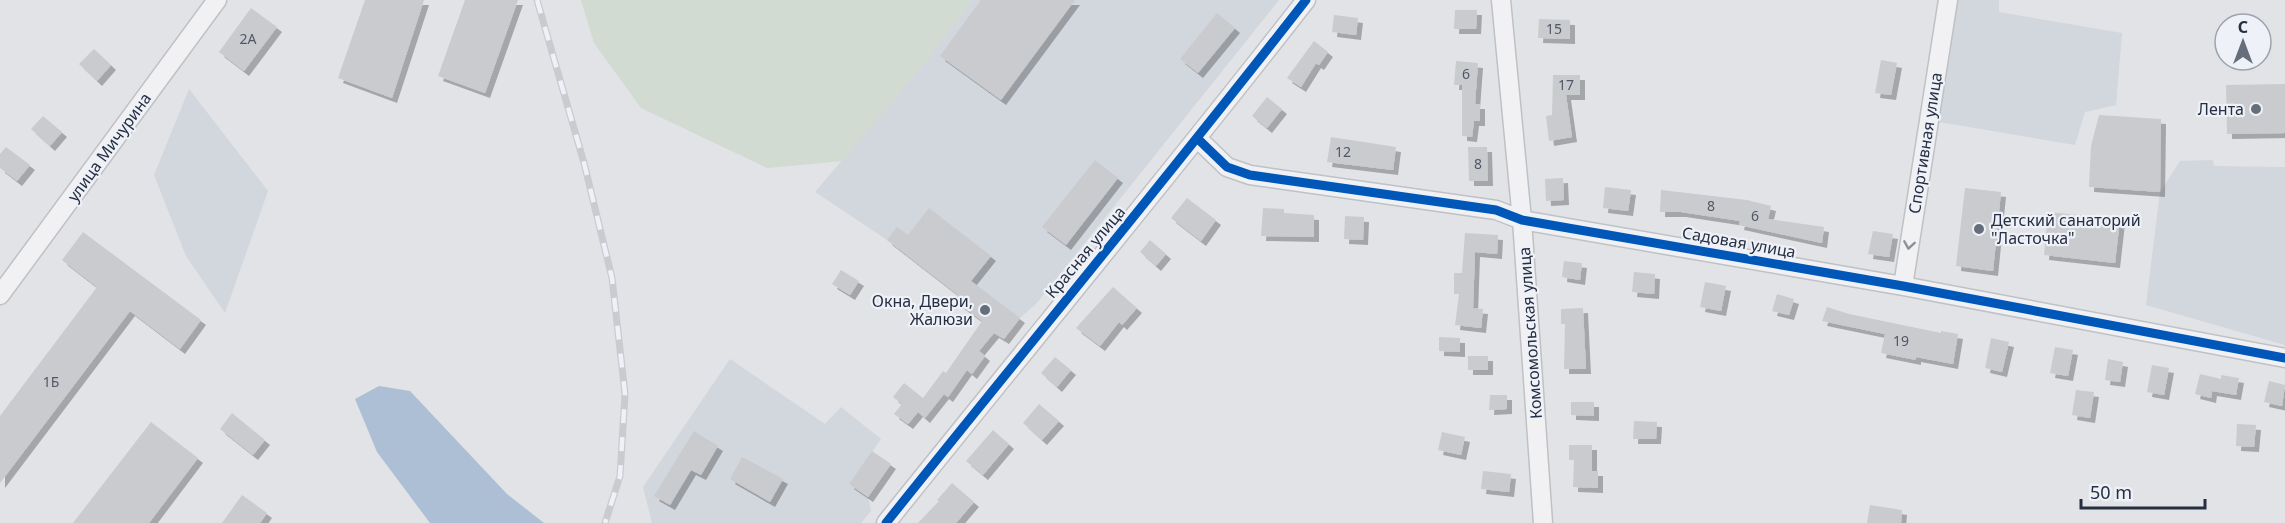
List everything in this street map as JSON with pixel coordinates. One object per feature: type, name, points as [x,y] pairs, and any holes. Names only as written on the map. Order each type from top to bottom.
[{"type":"street","name":"улица Мичурина","points":[[0,295],[217,0]]},
{"type":"street","name":"Красная улица","points":[[886,523],[1050,318],[1198,139],[1306,0]]},
{"type":"street","name":"Комсомольская улица","points":[[1501,0],[1522,220],[1543,523]]},
{"type":"street","name":"Спортивная улица","points":[[1903,286],[1948,0]]},
{"type":"street","name":"Садовая улица","points":[[1198,139],[1227,167],[1250,175],[1496,210],[1522,220],[1903,286],[2285,358]]},
{"type":"shaded area","points":[[581,0],[972,0],[918,71],[842,161],[767,168],[641,108],[594,43]]},
{"type":"shaded area","points":[[972,0],[1279,0],[1036,304],[1020,318],[1004,339],[954,300],[958,295],[887,240],[815,192],[918,71]]},
{"type":"shaded area","points":[[1956,0],[1999,0],[1999,12],[2122,33],[2116,105],[2085,112],[2075,145],[1939,122]]},
{"type":"shaded area","points":[[189,89],[268,191],[225,313],[186,256],[154,175]]},
{"type":"shaded area","points":[[2213,160],[2214,166],[2285,167],[2285,345],[2146,305],[2160,192],[2180,161]]},
{"type":"shaded area","points":[[730,359],[825,424],[841,407],[881,439],[849,484],[868,497],[871,511],[861,523],[652,523],[643,487]]},
{"type":"water","points":[[379,386],[410,391],[507,494],[544,523],[430,523],[377,452],[355,399]]},
{"type":"building","points":[[365,0],[424,0],[392,98],[338,78]]},
{"type":"building","points":[[465,0],[518,0],[485,93],[438,76]]},
{"type":"building","points":[[981,0],[1075,0],[1001,100],[940,56]]},
{"type":"building","points":[[251,8],[277,27],[244,71],[219,52]]},
{"type":"building","points":[[1455,10],[1477,10],[1476,29],[1454,29]]},
{"type":"building","points":[[1217,13],[1235,28],[1198,73],[1180,59]]},
{"type":"building","points":[[1334,15],[1358,18],[1356,35],[1332,32]]},
{"type":"building","points":[[1539,19],[1570,20],[1570,39],[1538,38]]},
{"type":"building","points":[[1314,41],[1328,52],[1319,65],[1316,63],[1301,87],[1287,78]]},
{"type":"building","points":[[94,49],[111,65],[97,81],[79,64]]},
{"type":"building","points":[[1881,60],[1897,63],[1891,95],[1875,93]]},
{"type":"building","points":[[1456,61],[1478,63],[1475,104],[1480,104],[1480,121],[1474,121],[1472,137],[1462,136],[1462,85],[1454,85]]},
{"type":"building","points":[[1553,75],[1580,75],[1580,95],[1566,95],[1572,137],[1549,141],[1546,116],[1552,115]]},
{"type":"building","name":"Лента","points":[[2285,84],[2285,133],[2227,134],[2226,85]]},
{"type":"building","points":[[1267,97],[1282,109],[1267,128],[1252,116]]},
{"type":"building","points":[[2099,115],[2161,119],[2160,192],[2089,187],[2091,146]]},
{"type":"building","points":[[43,116],[62,132],[50,146],[31,129]]},
{"type":"building","points":[[1331,137],[1396,147],[1393,170],[1327,162]]},
{"type":"building","points":[[6,147],[30,165],[17,181],[0,168],[0,154]]},
{"type":"building","points":[[1468,147],[1487,147],[1488,181],[1469,181]]},
{"type":"building","points":[[1095,160],[1118,178],[1066,245],[1042,227]]},
{"type":"building","points":[[1563,178],[1564,200],[1546,201],[1545,179]]},
{"type":"building","points":[[1605,187],[1631,190],[1628,211],[1603,208]]},
{"type":"building","name":"Детский санаторий \"Ласточка\"","points":[[1965,188],[2001,192],[1993,271],[1956,266]]},
{"type":"building","points":[[1661,190],[1747,200],[1771,206],[1768,219],[1824,227],[1822,243],[1739,225],[1740,221],[1681,212],[1660,212]]},
{"type":"building","points":[[1187,198],[1216,220],[1201,241],[1171,218]]},
{"type":"building","points":[[929,208],[991,256],[971,281],[1020,318],[1004,339],[994,333],[979,351],[985,356],[972,374],[967,370],[948,397],[944,394],[925,418],[918,412],[908,424],[894,414],[902,404],[893,397],[904,383],[923,398],[943,371],[946,373],[982,321],[954,300],[958,295],[887,240],[897,227],[908,235]]},
{"type":"building","points":[[1263,208],[1284,209],[1284,213],[1314,215],[1314,237],[1261,236]]},
{"type":"building","points":[[2048,212],[2120,219],[2115,263],[2044,255]]},
{"type":"building","points":[[1345,216],[1364,217],[1363,240],[1344,239]]},
{"type":"building","points":[[1873,231],[1893,234],[1889,257],[1868,254]]},
{"type":"building","points":[[83,232],[201,320],[180,349],[130,311],[0,483],[0,416],[97,287],[62,260]]},
{"type":"building","points":[[1465,233],[1498,235],[1497,254],[1475,252],[1473,308],[1483,309],[1481,328],[1455,325],[1459,294],[1454,294],[1454,273],[1462,273]]},
{"type":"building","points":[[1150,240],[1166,254],[1156,266],[1140,252]]},
{"type":"building","points":[[1564,261],[1582,263],[1580,280],[1562,277]]},
{"type":"building","points":[[841,270],[859,281],[850,295],[832,284]]},
{"type":"building","points":[[1634,272],[1655,274],[1654,294],[1632,292]]},
{"type":"building","points":[[1705,282],[1726,286],[1721,311],[1700,307]]},
{"type":"building","points":[[1113,287],[1137,308],[1122,325],[1119,322],[1100,346],[1076,328]]},
{"type":"building","points":[[1777,294],[1794,299],[1789,315],[1772,311]]},
{"type":"building","points":[[1827,307],[1849,314],[1941,333],[1941,331],[1958,334],[1953,364],[1881,353],[1885,334],[1822,321]]},
{"type":"building","points":[[1583,308],[1586,369],[1564,369],[1565,324],[1561,324],[1561,309]]},
{"type":"building","points":[[1439,337],[1460,338],[1460,352],[1439,351]]},
{"type":"building","points":[[1991,338],[2009,342],[2002,372],[1985,368]]},
{"type":"building","points":[[2055,347],[2073,350],[2068,376],[2050,373]]},
{"type":"building","points":[[1468,356],[1488,356],[1488,370],[1468,370]]},
{"type":"building","points":[[1055,357],[1071,370],[1057,387],[1041,373]]},
{"type":"building","points":[[2108,359],[2123,362],[2120,382],[2105,380]]},
{"type":"building","points":[[2152,365],[2169,368],[2164,395],[2147,392]]},
{"type":"building","points":[[2200,374],[2221,379],[2221,375],[2239,378],[2236,395],[2212,391],[2211,398],[2195,394]]},
{"type":"building","points":[[2269,381],[2285,385],[2282,406],[2264,402]]},
{"type":"building","points":[[2076,390],[2094,392],[2090,418],[2072,415]]},
{"type":"building","points":[[1490,395],[1507,395],[1507,409],[1489,410]]},
{"type":"building","points":[[1571,402],[1594,402],[1594,416],[1571,415]]},
{"type":"building","points":[[1039,404],[1059,421],[1042,440],[1023,423]]},
{"type":"building","points":[[232,413],[265,440],[253,455],[220,429]]},
{"type":"building","points":[[1634,421],[1657,422],[1656,439],[1633,439]]},
{"type":"building","points":[[151,422],[198,458],[149,523],[73,523]]},
{"type":"building","points":[[2237,424],[2256,425],[2254,447],[2236,446]]},
{"type":"building","points":[[993,430],[1009,444],[983,475],[966,461]]},
{"type":"building","points":[[694,431],[718,446],[701,475],[691,470],[670,505],[654,496]]},
{"type":"building","points":[[1442,432],[1465,437],[1461,455],[1438,450]]},
{"type":"building","points":[[1569,445],[1592,445],[1592,471],[1598,471],[1598,488],[1573,487],[1574,460],[1569,460]]},
{"type":"building","points":[[872,451],[891,464],[868,497],[849,484]]},
{"type":"building","points":[[742,457],[783,479],[770,502],[730,479]]},
{"type":"building","points":[[1483,471],[1511,474],[1509,492],[1481,489]]},
{"type":"building","points":[[952,483],[974,502],[956,523],[918,523],[939,501],[937,500]]},
{"type":"building","points":[[242,495],[267,513],[260,523],[222,523]]},
{"type":"building","points":[[1870,505],[1902,510],[1901,523],[1867,523]]},
{"type":"railway","points":[[537,0],[584,163],[612,278],[625,394],[620,476],[605,523]]},
{"type":"cycle path","points":[[886,523],[1306,0]]},
{"type":"cycle path","points":[[1198,139],[1227,167],[1250,175],[1496,210],[1522,220],[1903,286],[2285,358]]},
{"type":"place","name":"Лента","points":[[2256,109]]},
{"type":"place","name":"Детский санаторий \"Ласточка\"","points":[[1979,229]]},
{"type":"place","name":"Окна, Двери, Жалюзи","points":[[985,310]]}]
